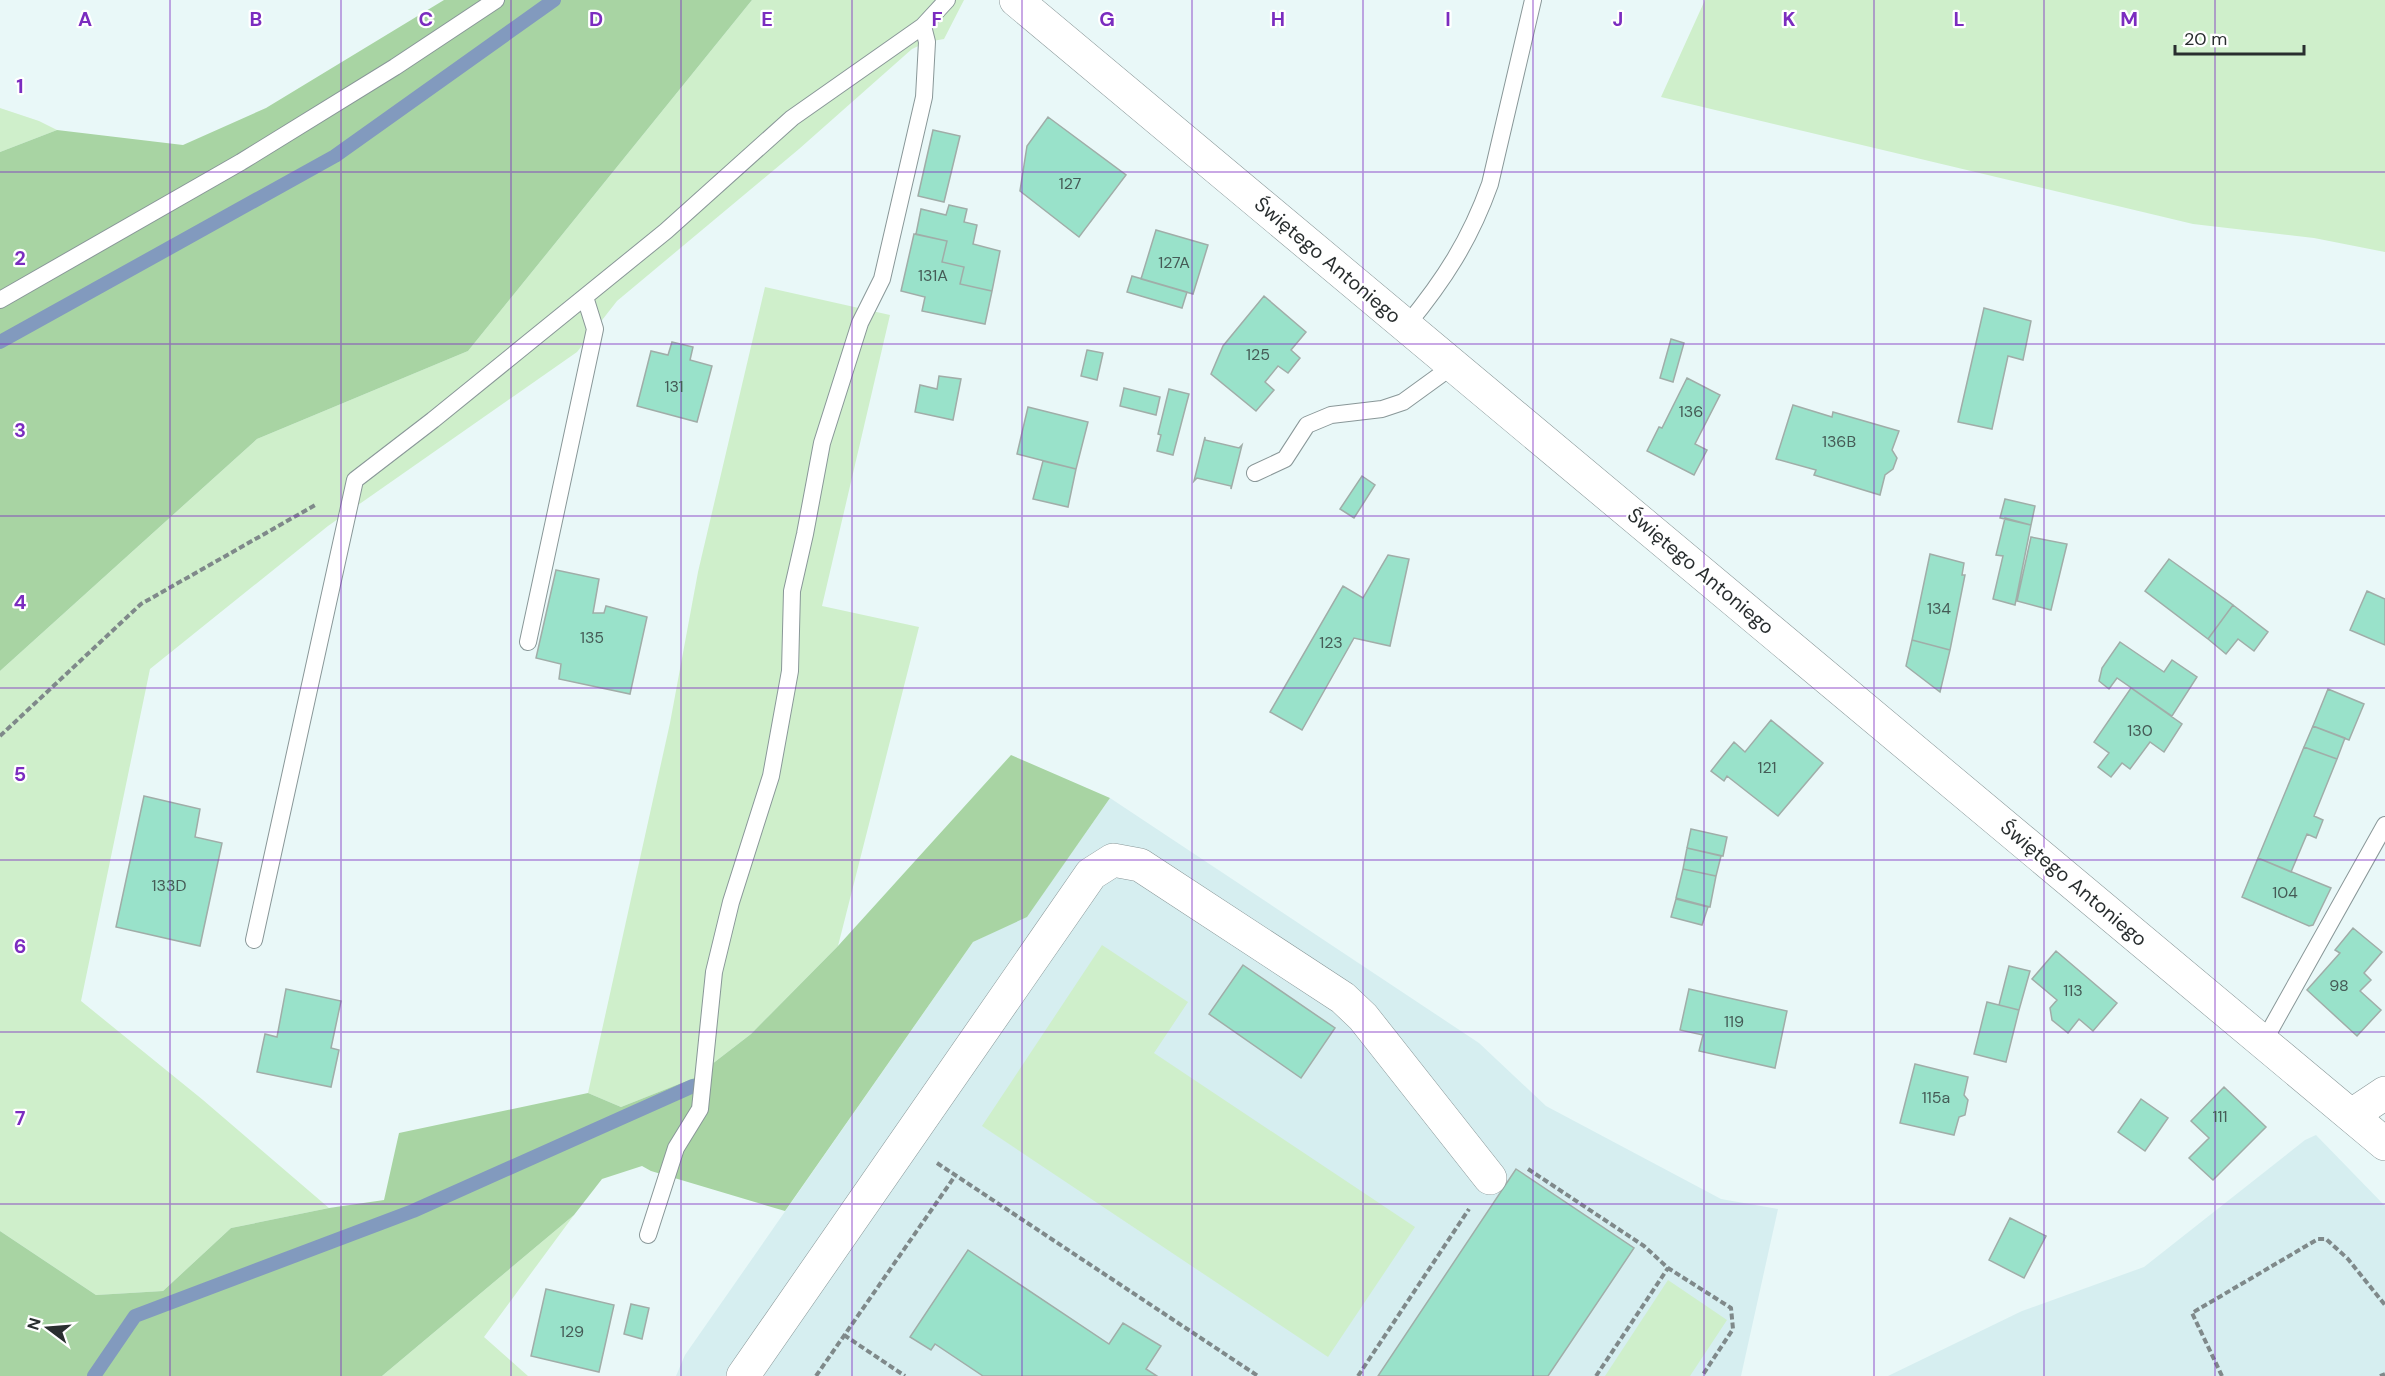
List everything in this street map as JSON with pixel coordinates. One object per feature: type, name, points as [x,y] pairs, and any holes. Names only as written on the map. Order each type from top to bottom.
[{"type":"street","name":"Świętego Antoniego","points":[[1016,0],[2385,1144]]},
{"type":"street","points":[[743,1376],[1091,874],[1113,860],[1140,865],[1343,998],[1363,1017],[1490,1178]]},
{"type":"street","points":[[2352,1115],[2385,1093]]},
{"type":"lane","points":[[0,300],[241,162],[395,67],[496,0]]},
{"type":"lane","points":[[254,940],[355,480],[666,231],[792,118],[923,26],[947,0]]},
{"type":"lane","points":[[1407,326],[1437,289],[1470,233],[1481,208],[1490,184],[1533,0]]},
{"type":"lane","points":[[648,1235],[676,1148],[700,1109],[714,972],[731,902],[771,777],[790,671],[792,591],[822,443],[860,323],[882,279],[924,97],[927,42],[923,26]]},
{"type":"lane","points":[[528,642],[595,329],[585,297]]},
{"type":"lane","points":[[1255,473],[1285,459],[1307,425],[1331,415],[1382,409],[1403,402],[1454,365]]},
{"type":"lane","points":[[2264,1041],[2385,825]]},
{"type":"path","points":[[0,736],[141,604],[296,517],[355,480]]},
{"type":"path","points":[[906,1143],[1258,1376]]},
{"type":"path","points":[[1358,1376],[1507,1155],[1644,1246],[1668,1268],[1731,1308],[1733,1329],[1702,1376]]},
{"type":"path","points":[[816,1376],[955,1176]]},
{"type":"path","points":[[2222,1376],[2192,1313],[2318,1239],[2326,1239],[2348,1259],[2385,1305]]},
{"type":"path","points":[[1596,1376],[1668,1268]]},
{"type":"path","points":[[844,1335],[904,1376]]},
{"type":"path","points":[[2380,1376],[2385,1374]]},
{"type":"shaded area","points":[[1110,798],[1479,1043],[1546,1106],[1721,1199],[1778,1209],[1741,1376],[676,1376],[685,1355],[973,942],[1027,916]]},
{"type":"shaded area","points":[[2316,1135],[2385,1206],[2385,1376],[1888,1376],[2022,1311],[2144,1267],[2305,1140]]},
{"type":"green space","points":[[444,0],[752,0],[468,351],[257,439],[0,671],[0,152],[57,130],[183,145],[266,108]]},
{"type":"green space","points":[[752,0],[964,0],[944,39],[927,42],[912,49],[799,149],[617,301],[577,352],[328,526],[150,669],[81,1001],[203,1100],[329,1208],[231,1228],[163,1291],[96,1295],[0,1231],[0,671],[257,439],[468,351]]},
{"type":"green space","points":[[1705,0],[2385,0],[2385,252],[2314,238],[2193,224],[1661,97]]},
{"type":"green space","points":[[0,108],[39,121],[57,130],[0,152]]},
{"type":"green space","points":[[765,287],[890,315],[822,606],[919,627],[838,946],[751,1034],[694,1078],[621,1107],[588,1093],[670,723],[698,572]]},
{"type":"green space","points":[[1011,755],[1110,798],[1027,917],[973,942],[785,1211],[651,1171],[642,1166],[602,1179],[574,1215],[382,1376],[0,1376],[0,1231],[96,1295],[163,1291],[231,1228],[329,1208],[384,1200],[399,1133],[588,1093],[621,1107],[694,1078],[751,1034],[838,946]]},
{"type":"green space","points":[[1102,945],[1188,1002],[1154,1053],[1415,1227],[1328,1357],[982,1126]]},
{"type":"green space","points":[[574,1215],[484,1337],[528,1376],[382,1376]]},
{"type":"green space","points":[[1668,1280],[1727,1320],[1690,1376],[1605,1376]]},
{"type":"building","points":[[1048,117],[1126,175],[1079,237],[1020,191],[1027,146]]},
{"type":"building","points":[[933,130],[960,136],[944,202],[918,196]]},
{"type":"building","points":[[949,205],[967,209],[964,222],[977,225],[973,244],[1000,251],[992,291],[960,284],[964,267],[942,262],[947,241],[916,234],[921,209],[946,215]]},
{"type":"building","points":[[1156,230],[1208,245],[1193,294],[1141,279]]},
{"type":"building","points":[[914,234],[947,241],[942,262],[964,267],[960,284],[992,291],[985,324],[922,311],[925,297],[901,291]]},
{"type":"building","points":[[1132,276],[1187,292],[1182,308],[1127,292]]},
{"type":"building","points":[[1264,296],[1306,332],[1291,350],[1300,358],[1288,373],[1278,366],[1265,382],[1274,390],[1256,411],[1211,374],[1223,346]]},
{"type":"building","points":[[1984,308],[2031,321],[2023,360],[2008,356],[1992,429],[1958,422]]},
{"type":"building","points":[[1671,339],[1684,343],[1673,382],[1660,378]]},
{"type":"building","points":[[672,342],[693,347],[690,360],[712,366],[697,422],[637,406],[651,351],[668,355]]},
{"type":"building","points":[[1087,350],[1103,353],[1097,380],[1081,376]]},
{"type":"building","points":[[939,376],[961,379],[953,420],[915,412],[920,385],[937,389]]},
{"type":"building","points":[[1687,378],[1720,395],[1695,444],[1707,450],[1694,475],[1647,451],[1659,427],[1662,428]]},
{"type":"building","points":[[1124,388],[1160,397],[1156,415],[1120,406]]},
{"type":"building","points":[[1169,389],[1189,394],[1173,455],[1157,451],[1161,435],[1158,434]]},
{"type":"building","points":[[1793,405],[1832,417],[1833,412],[1899,431],[1892,450],[1897,458],[1893,469],[1885,475],[1880,495],[1814,475],[1816,470],[1776,459]]},
{"type":"building","points":[[1028,407],[1088,422],[1076,469],[1017,454]]},
{"type":"building","points":[[1205,437],[1205,440],[1239,448],[1242,445],[1231,489],[1231,486],[1197,478],[1194,481]]},
{"type":"building","points":[[1043,461],[1076,469],[1068,507],[1033,499]]},
{"type":"building","points":[[1362,476],[1375,485],[1354,518],[1340,509]]},
{"type":"building","points":[[2005,499],[2035,506],[2031,525],[2000,518]]},
{"type":"building","points":[[2005,518],[2031,525],[2015,605],[1993,599],[2003,556],[1996,555]]},
{"type":"building","points":[[2031,537],[2067,544],[2051,610],[2017,601]]},
{"type":"building","points":[[1930,554],[1964,563],[1962,575],[1965,575],[1950,650],[1912,640]]},
{"type":"building","points":[[1388,555],[1409,559],[1390,646],[1354,638],[1302,730],[1270,712],[1343,586],[1363,598]]},
{"type":"building","points":[[2169,559],[2233,605],[2208,639],[2145,591]]},
{"type":"building","points":[[556,570],[599,579],[593,613],[604,613],[606,606],[647,617],[630,694],[559,679],[561,664],[536,658]]},
{"type":"building","points":[[2367,591],[2385,599],[2385,645],[2350,630]]},
{"type":"building","points":[[2233,605],[2268,632],[2254,651],[2238,639],[2226,654],[2208,639]]},
{"type":"building","points":[[1912,640],[1950,650],[1940,692],[1906,666]]},
{"type":"building","points":[[2120,642],[2164,672],[2172,660],[2197,677],[2172,716],[2117,678],[2109,689],[2099,681],[2102,668]]},
{"type":"building","points":[[2131,688],[2182,724],[2164,752],[2150,742],[2130,769],[2122,763],[2111,777],[2098,767],[2109,753],[2094,742]]},
{"type":"building","points":[[2328,689],[2364,704],[2349,740],[2313,726]]},
{"type":"building","points":[[1771,720],[1823,763],[1778,816],[1727,776],[1724,781],[1711,771],[1734,742],[1745,752]]},
{"type":"building","points":[[2313,726],[2345,738],[2337,759],[2304,747]]},
{"type":"building","points":[[2304,747],[2337,759],[2314,816],[2323,820],[2316,838],[2307,834],[2291,872],[2258,858]]},
{"type":"building","points":[[144,796],[200,809],[195,837],[222,843],[200,946],[116,927]]},
{"type":"building","points":[[1691,829],[1727,837],[1723,856],[1687,848]]},
{"type":"building","points":[[1687,848],[1721,856],[1716,876],[1683,869]]},
{"type":"building","points":[[2258,858],[2331,888],[2313,925],[2309,926],[2242,897]]},
{"type":"building","points":[[1683,869],[1716,876],[1710,907],[1676,898]]},
{"type":"building","points":[[1676,899],[1708,907],[1702,925],[1671,917]]},
{"type":"building","points":[[2353,928],[2382,952],[2364,973],[2371,980],[2360,991],[2381,1010],[2357,1036],[2307,990],[2340,953],[2335,950]]},
{"type":"building","points":[[2056,951],[2117,1003],[2093,1031],[2079,1019],[2068,1033],[2052,1020],[2050,1008],[2057,1000],[2032,979]]},
{"type":"building","points":[[1243,965],[1335,1028],[1301,1078],[1209,1014]]},
{"type":"building","points":[[2009,966],[2030,971],[2019,1010],[1999,1005]]},
{"type":"building","points":[[286,989],[341,1001],[331,1048],[339,1050],[331,1087],[257,1072],[265,1034],[277,1037]]},
{"type":"building","points":[[1689,989],[1787,1011],[1775,1068],[1699,1051],[1703,1035],[1680,1030]]},
{"type":"building","points":[[1987,1002],[2019,1010],[2006,1062],[1974,1054]]},
{"type":"building","points":[[1915,1064],[1968,1077],[1964,1095],[1968,1100],[1965,1115],[1959,1117],[1954,1135],[1900,1123]]},
{"type":"building","points":[[2224,1087],[2266,1127],[2213,1180],[2189,1158],[2209,1138],[2191,1121]]},
{"type":"building","points":[[2141,1099],[2168,1118],[2145,1151],[2118,1132]]},
{"type":"building","points":[[1516,1169],[1634,1248],[1548,1376],[1378,1376]]},
{"type":"building","points":[[2010,1218],[2046,1236],[2024,1278],[1989,1260]]},
{"type":"building","points":[[968,1250],[1109,1344],[1123,1323],[1161,1346],[1146,1369],[1157,1376],[983,1376],[935,1344],[931,1350],[910,1337]]},
{"type":"building","points":[[546,1289],[614,1305],[599,1372],[531,1356]]},
{"type":"building","points":[[631,1304],[649,1308],[642,1339],[624,1334]]},
{"type":"waterway","points":[[0,342],[335,156],[554,0]]},
{"type":"waterway","points":[[94,1376],[135,1316],[413,1211],[693,1086]]}]
